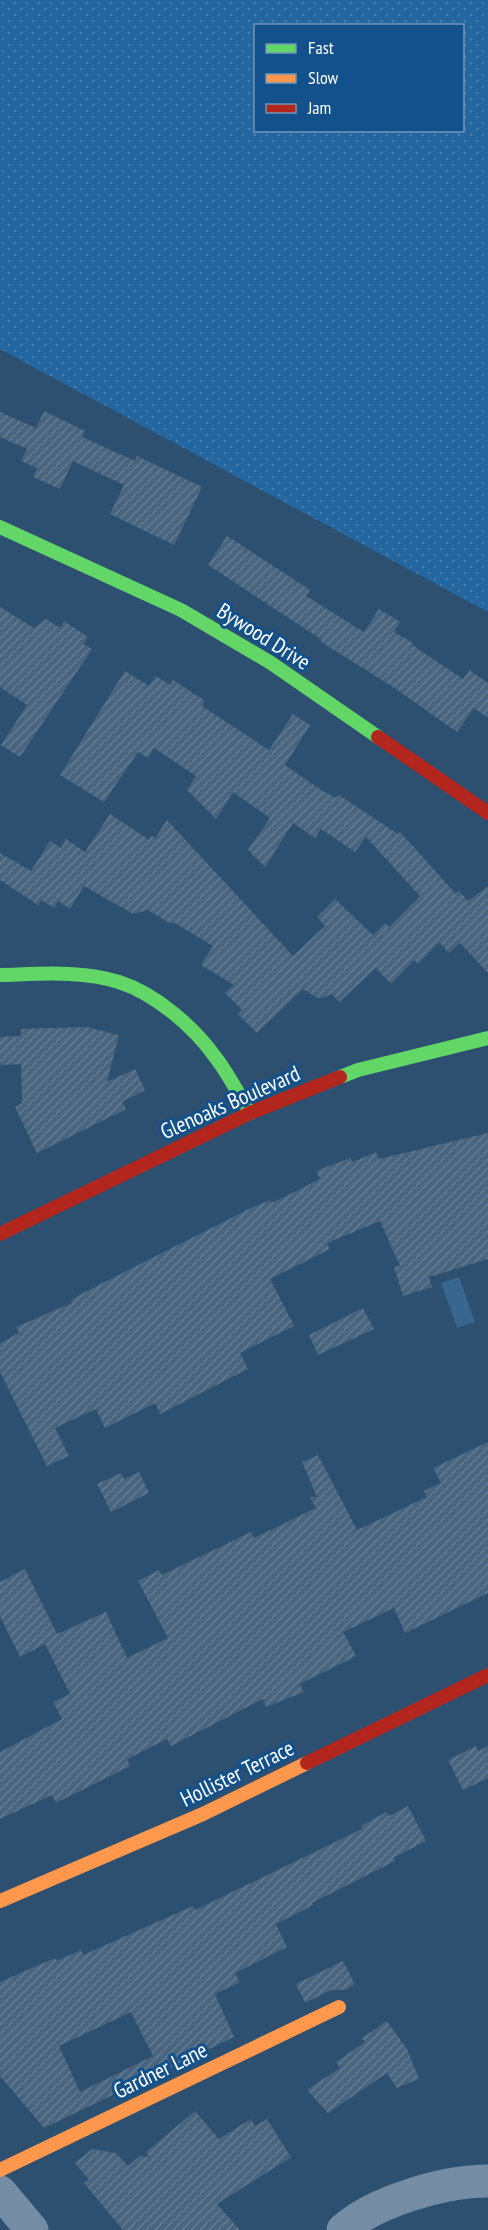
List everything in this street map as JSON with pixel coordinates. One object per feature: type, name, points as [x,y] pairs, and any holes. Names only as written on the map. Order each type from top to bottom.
[{"type":"street","name":"Bywood Drive","points":[[0,526],[181,610],[272,663],[488,813]]},
{"type":"street","points":[[0,975],[72,974],[120,983],[154,1000],[184,1025],[215,1057],[250,1113]]},
{"type":"street","name":"Glenoaks Boulevard","points":[[0,1234],[250,1113],[358,1070],[488,1038]]},
{"type":"street","name":"Hollister Terrace","points":[[0,1900],[203,1814],[488,1675]]},
{"type":"street","name":"Gardner Lane","points":[[0,2170],[339,2007]]},
{"type":"street","points":[[343,2230],[352,2222],[407,2195],[466,2181],[488,2181]]},
{"type":"street","points":[[0,2192],[32,2230]]},
{"type":"shaded area","points":[[0,0],[488,0],[488,612],[0,349]]},
{"type":"shaded area","points":[[459,1277],[475,1322],[457,1328],[441,1283]]},
{"type":"building","points":[[44,411],[85,431],[82,437],[135,461],[137,456],[202,487],[174,545],[110,514],[124,485],[73,461],[60,489],[33,477],[37,468],[21,461],[27,449],[0,437],[0,412],[36,428]]},
{"type":"building","points":[[227,536],[310,590],[306,596],[364,632],[379,609],[400,622],[394,632],[413,643],[412,645],[463,679],[469,670],[488,683],[488,718],[474,708],[457,732],[208,565]]},
{"type":"building","points":[[0,607],[34,628],[46,619],[60,628],[64,621],[88,637],[83,644],[92,649],[20,757],[1,745],[27,705],[0,687]]},
{"type":"building","points":[[125,671],[149,686],[156,676],[170,685],[173,680],[205,701],[202,706],[269,750],[293,714],[310,725],[285,765],[321,790],[336,798],[339,795],[398,834],[400,832],[456,894],[459,891],[468,901],[488,886],[488,973],[460,943],[449,953],[439,942],[418,964],[414,960],[391,984],[376,968],[339,1002],[332,994],[317,998],[303,989],[257,1033],[238,1014],[242,1010],[225,993],[234,985],[201,965],[213,946],[173,922],[171,924],[148,910],[133,914],[84,886],[70,909],[58,901],[54,908],[41,900],[38,905],[0,880],[0,853],[31,871],[50,841],[61,848],[66,839],[85,852],[110,814],[149,840],[151,836],[155,838],[167,820],[293,956],[325,926],[317,917],[335,899],[373,935],[385,923],[389,927],[420,896],[366,837],[355,852],[321,829],[315,838],[293,823],[265,867],[248,850],[270,818],[233,792],[216,819],[187,790],[196,776],[154,748],[148,758],[138,752],[104,802],[60,775]]},
{"type":"building","points":[[86,1027],[119,1035],[107,1082],[135,1069],[145,1090],[122,1102],[126,1109],[37,1153],[15,1107],[22,1103],[21,1064],[0,1065],[0,1037],[21,1036],[21,1029]]},
{"type":"building","points":[[488,1133],[488,1259],[429,1277],[432,1287],[403,1296],[394,1267],[400,1266],[380,1221],[327,1243],[330,1249],[270,1279],[294,1326],[240,1353],[248,1369],[160,1414],[155,1403],[105,1428],[96,1409],[55,1428],[69,1456],[47,1466],[0,1372],[0,1343],[19,1333],[16,1327],[72,1303],[71,1300],[83,1293],[247,1210],[270,1200],[272,1203],[320,1179],[316,1171],[350,1158],[352,1162],[376,1152],[379,1159]]},
{"type":"building","points":[[363,1308],[374,1329],[318,1355],[309,1335]]},
{"type":"building","points":[[488,1442],[488,1593],[405,1633],[394,1608],[343,1632],[356,1656],[300,1684],[304,1692],[266,1707],[263,1699],[171,1746],[167,1739],[127,1759],[130,1766],[56,1803],[52,1795],[0,1819],[0,1752],[62,1719],[53,1702],[70,1694],[45,1644],[20,1657],[0,1616],[0,1582],[25,1569],[57,1634],[106,1612],[127,1658],[168,1638],[138,1581],[159,1570],[162,1575],[251,1532],[254,1538],[316,1508],[310,1497],[317,1497],[302,1462],[318,1455],[357,1530],[427,1497],[424,1491],[441,1483],[433,1468]]},
{"type":"building","points":[[139,1472],[149,1493],[111,1512],[97,1484],[121,1473],[124,1479]]},
{"type":"building","points":[[476,1746],[478,1751],[488,1746],[488,1778],[463,1790],[448,1760]]},
{"type":"building","points":[[408,1806],[426,1841],[393,1858],[395,1861],[276,1924],[287,1947],[235,1973],[240,1982],[215,1994],[234,2037],[44,2128],[0,2076],[0,1982],[55,1958],[57,1961],[81,1950],[83,1955],[193,1906],[195,1910],[362,1829],[361,1826],[386,1812],[389,1816]],"holes":[[[131,2012],[153,2056],[80,2092],[59,2046]]]},
{"type":"building","points":[[343,1961],[355,1984],[345,1990],[331,1990],[305,2003],[296,1984]]},
{"type":"building","points":[[387,2021],[407,2049],[419,2079],[397,2088],[387,2073],[328,2113],[307,2090],[340,2068],[336,2062],[365,2042],[362,2038]]},
{"type":"building","points":[[195,2111],[219,2139],[251,2119],[255,2126],[267,2119],[291,2157],[217,2204],[240,2230],[123,2230],[84,2183],[89,2180],[75,2163],[92,2149],[116,2153],[128,2166],[140,2156],[149,2157],[146,2152]]},
{"type":"traffic: fast","points":[[0,527],[181,610],[271,663],[378,737]]},
{"type":"traffic: fast","points":[[0,975],[90,976],[133,987],[160,1003],[197,1035],[225,1071],[250,1113]]},
{"type":"traffic: fast","points":[[340,1077],[358,1070],[488,1038]]},
{"type":"traffic: slow","points":[[0,1901],[203,1814],[307,1763]]},
{"type":"traffic: slow","points":[[0,2170],[339,2007]]},
{"type":"traffic: jam","points":[[378,737],[488,813]]},
{"type":"traffic: jam","points":[[0,1234],[250,1113],[340,1077]]},
{"type":"traffic: jam","points":[[307,1763],[488,1675]]}]
